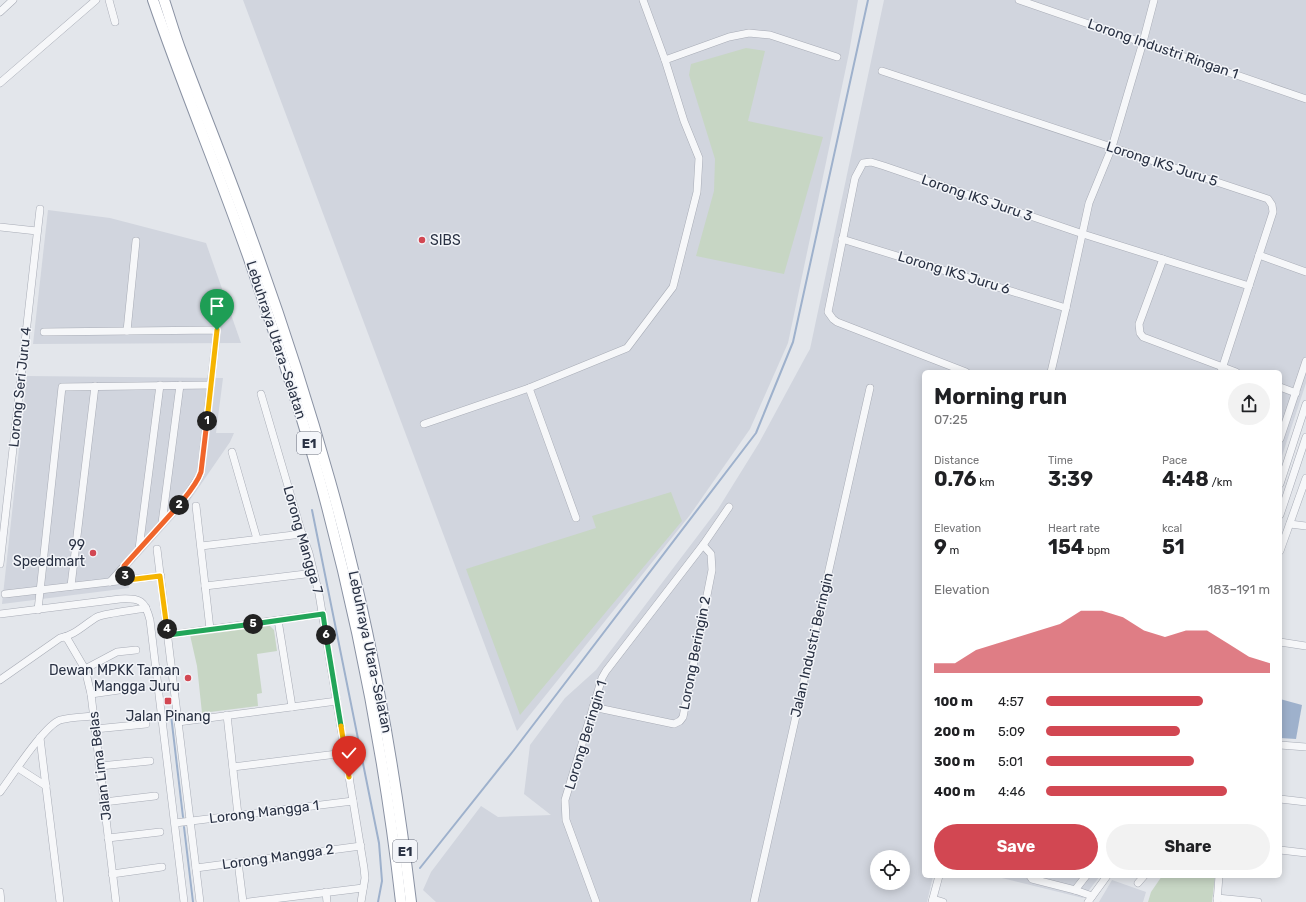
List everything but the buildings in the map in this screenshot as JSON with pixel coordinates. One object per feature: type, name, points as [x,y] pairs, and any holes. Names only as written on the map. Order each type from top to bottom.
[{"type":"highway","name":"Lebuhraya Utara–Selatan","points":[[154,0],[184,89],[219,177],[258,285],[320,482],[341,562],[370,694],[388,798],[401,902]]},
{"type":"highway","name":"Lebuhraya Utara–Selatan","points":[[164,0],[182,54],[229,175],[265,276],[296,368],[331,484],[363,612],[377,682],[398,800],[411,902]]},
{"type":"street","points":[[0,12],[13,0]]},
{"type":"street","points":[[0,83],[96,0]]},
{"type":"street","points":[[109,0],[115,22]]},
{"type":"street","points":[[424,424],[530,388],[627,348],[673,287],[697,192],[699,158],[684,121],[665,60],[643,0]]},
{"type":"street","name":"Lorong Industri Ringan 1","points":[[1019,0],[1306,99]]},
{"type":"street","points":[[1051,370],[1089,203],[1112,147],[1154,0]]},
{"type":"street","points":[[665,60],[729,37],[749,33],[770,35],[837,57]]},
{"type":"street","name":"Lorong IKS Juru 5","points":[[882,71],[1268,199],[1272,205],[1273,212],[1222,370]]},
{"type":"street","name":"Lorong IKS Juru 3","points":[[842,239],[855,178],[863,162],[871,162],[1083,234],[1249,286]]},
{"type":"street","name":"Lorong Seri Juru 4","points":[[0,564],[40,209]]},
{"type":"street","points":[[0,227],[37,231]]},
{"type":"street","points":[[842,239],[828,308],[828,312],[831,316],[837,322],[961,370]]},
{"type":"street","name":"Lorong IKS Juru 6","points":[[842,239],[1066,308]]},
{"type":"street","points":[[127,331],[136,242]]},
{"type":"street","points":[[1259,255],[1306,272]]},
{"type":"street","points":[[1163,259],[1139,324],[1140,333],[1143,337],[1222,370]]},
{"type":"street","points":[[44,332],[217,330],[201,472],[199,477],[186,497],[110,582]]},
{"type":"street","points":[[1282,433],[1306,361]]},
{"type":"street","points":[[139,549],[160,385]]},
{"type":"street","points":[[162,523],[180,385]]},
{"type":"street","points":[[38,610],[62,387],[211,385]]},
{"type":"street","points":[[71,586],[95,386]]},
{"type":"street","points":[[530,388],[576,518]]},
{"type":"street","name":"Jalan Industri Beringin","points":[[754,902],[870,388]]},
{"type":"street","points":[[1282,388],[1296,393]]},
{"type":"street","name":"Lorong Mangga 7","points":[[261,394],[302,534],[309,553],[323,614],[364,868],[361,902]]},
{"type":"street","points":[[1282,478],[1306,404]]},
{"type":"street","points":[[1282,509],[1306,437]]},
{"type":"street","points":[[232,452],[257,539]]},
{"type":"street","points":[[1282,546],[1306,478],[1294,472]]},
{"type":"street","points":[[1282,488],[1288,490]]},
{"type":"street","points":[[196,506],[210,629]]},
{"type":"street","name":"Lorong Beringin 1","points":[[596,902],[566,820],[565,800],[593,707],[606,671],[704,545],[729,507]]},
{"type":"street","points":[[1290,524],[1306,526]]},
{"type":"street","points":[[200,546],[302,534]]},
{"type":"street","name":"Lorong Beringin 2","points":[[593,707],[674,724],[680,721],[683,717],[712,570],[711,554],[704,545]]},
{"type":"street","points":[[157,549],[200,902]]},
{"type":"street","points":[[124,566],[125,576],[128,580]]},
{"type":"street","points":[[205,586],[314,573]]},
{"type":"street","points":[[5,594],[160,576]]},
{"type":"street","points":[[0,614],[133,598],[142,602],[146,608],[150,620],[184,902]]},
{"type":"street","points":[[0,680],[60,638],[65,637],[99,616],[146,608]]},
{"type":"street","points":[[168,635],[323,614]]},
{"type":"street","points":[[278,620],[292,707]]},
{"type":"street","name":"Jalan Lima Belas","points":[[65,637],[85,669],[91,694],[116,902]]},
{"type":"street","points":[[1282,642],[1306,646]]},
{"type":"street","points":[[85,669],[117,652],[136,650]]},
{"type":"street","points":[[91,694],[140,687]]},
{"type":"street","points":[[178,722],[337,701]]},
{"type":"street","points":[[227,715],[238,815]]},
{"type":"street","points":[[0,792],[52,724],[61,720],[94,716]]},
{"type":"street","points":[[95,729],[146,724]]},
{"type":"street","points":[[40,738],[60,902]]},
{"type":"street","points":[[1282,744],[1306,747]]},
{"type":"street","points":[[233,767],[345,753]]},
{"type":"street","points":[[100,766],[150,760]]},
{"type":"street","points":[[18,768],[46,786]]},
{"type":"street","points":[[104,802],[155,796]]},
{"type":"street","points":[[1282,799],[1306,802]]},
{"type":"street","name":"Lorong Mangga 1","points":[[175,823],[353,801]]},
{"type":"street","points":[[108,838],[160,832]]},
{"type":"street","name":"Lorong Mangga 2","points":[[196,868],[361,846]]},
{"type":"street","points":[[1282,850],[1306,853]]},
{"type":"street","points":[[238,862],[243,902]]},
{"type":"street","points":[[112,874],[162,867]]},
{"type":"street","points":[[938,878],[932,901],[943,902]]},
{"type":"street","points":[[1031,878],[1075,890],[1090,899],[1106,878]]},
{"type":"street","points":[[1075,890],[1084,878]]},
{"type":"street","points":[[1138,883],[1142,878]]},
{"type":"street","points":[[1219,878],[1217,900],[1258,902]]},
{"type":"street","points":[[249,902],[284,900],[326,892],[363,888]]},
{"type":"street","points":[[0,892],[1,902]]},
{"type":"street","points":[[326,892],[327,902]]},
{"type":"shaded area","points":[[243,0],[858,0],[849,53],[788,343],[750,429],[690,515],[517,731]]},
{"type":"shaded area","points":[[884,0],[1306,0],[1306,383],[1282,456],[1282,370],[922,370],[922,878],[933,878],[927,902],[436,902],[423,890],[431,872],[481,806],[498,817],[551,815],[524,794],[530,745],[565,698],[596,670],[718,509],[759,443],[810,349]]},
{"type":"shaded area","points":[[48,210],[110,218],[206,243],[241,343],[33,344]]},
{"type":"shaded area","points":[[27,376],[223,378],[216,433],[234,433],[230,442],[190,500],[127,570],[129,588],[2,604]]},
{"type":"shaded area","points":[[1002,878],[1098,878],[1083,898]]},
{"type":"shaded area","points":[[1112,880],[1146,892],[1143,902],[1099,902]]},
{"type":"green space","points":[[746,48],[765,51],[748,121],[823,137],[784,274],[696,256],[714,191],[715,159],[689,75],[691,64]]},
{"type":"green space","points":[[671,492],[682,521],[520,715],[466,569],[596,528],[592,516]]},
{"type":"green space","points":[[269,625],[274,630],[277,651],[257,654],[262,693],[257,694],[258,706],[202,713],[197,666],[190,635]]},
{"type":"green space","points":[[1161,878],[1215,878],[1212,902],[1148,902],[1151,892]]},
{"type":"water","points":[[1282,700],[1302,705],[1296,739],[1282,738]]},
{"type":"waterway","points":[[420,868],[514,750],[756,433],[793,342],[868,0]]},
{"type":"waterway","points":[[312,510],[379,843],[382,881],[378,902]]},
{"type":"waterway","points":[[171,715],[183,817]]},
{"type":"waterway","points":[[184,827],[193,902]]},
{"type":"place","name":"SIBS","points":[[422,240]]},
{"type":"place","name":"99 Speedmart","points":[[93,553]]},
{"type":"place","name":"Dewan MPKK Taman Mangga Juru","points":[[188,678]]},
{"type":"place","name":"Jalan Pinang","points":[[168,701]]},
{"type":"route","points":[[217,330],[201,472],[186,497],[124,566],[125,576],[128,580],[160,576],[168,635],[323,614],[349,777]]}]
